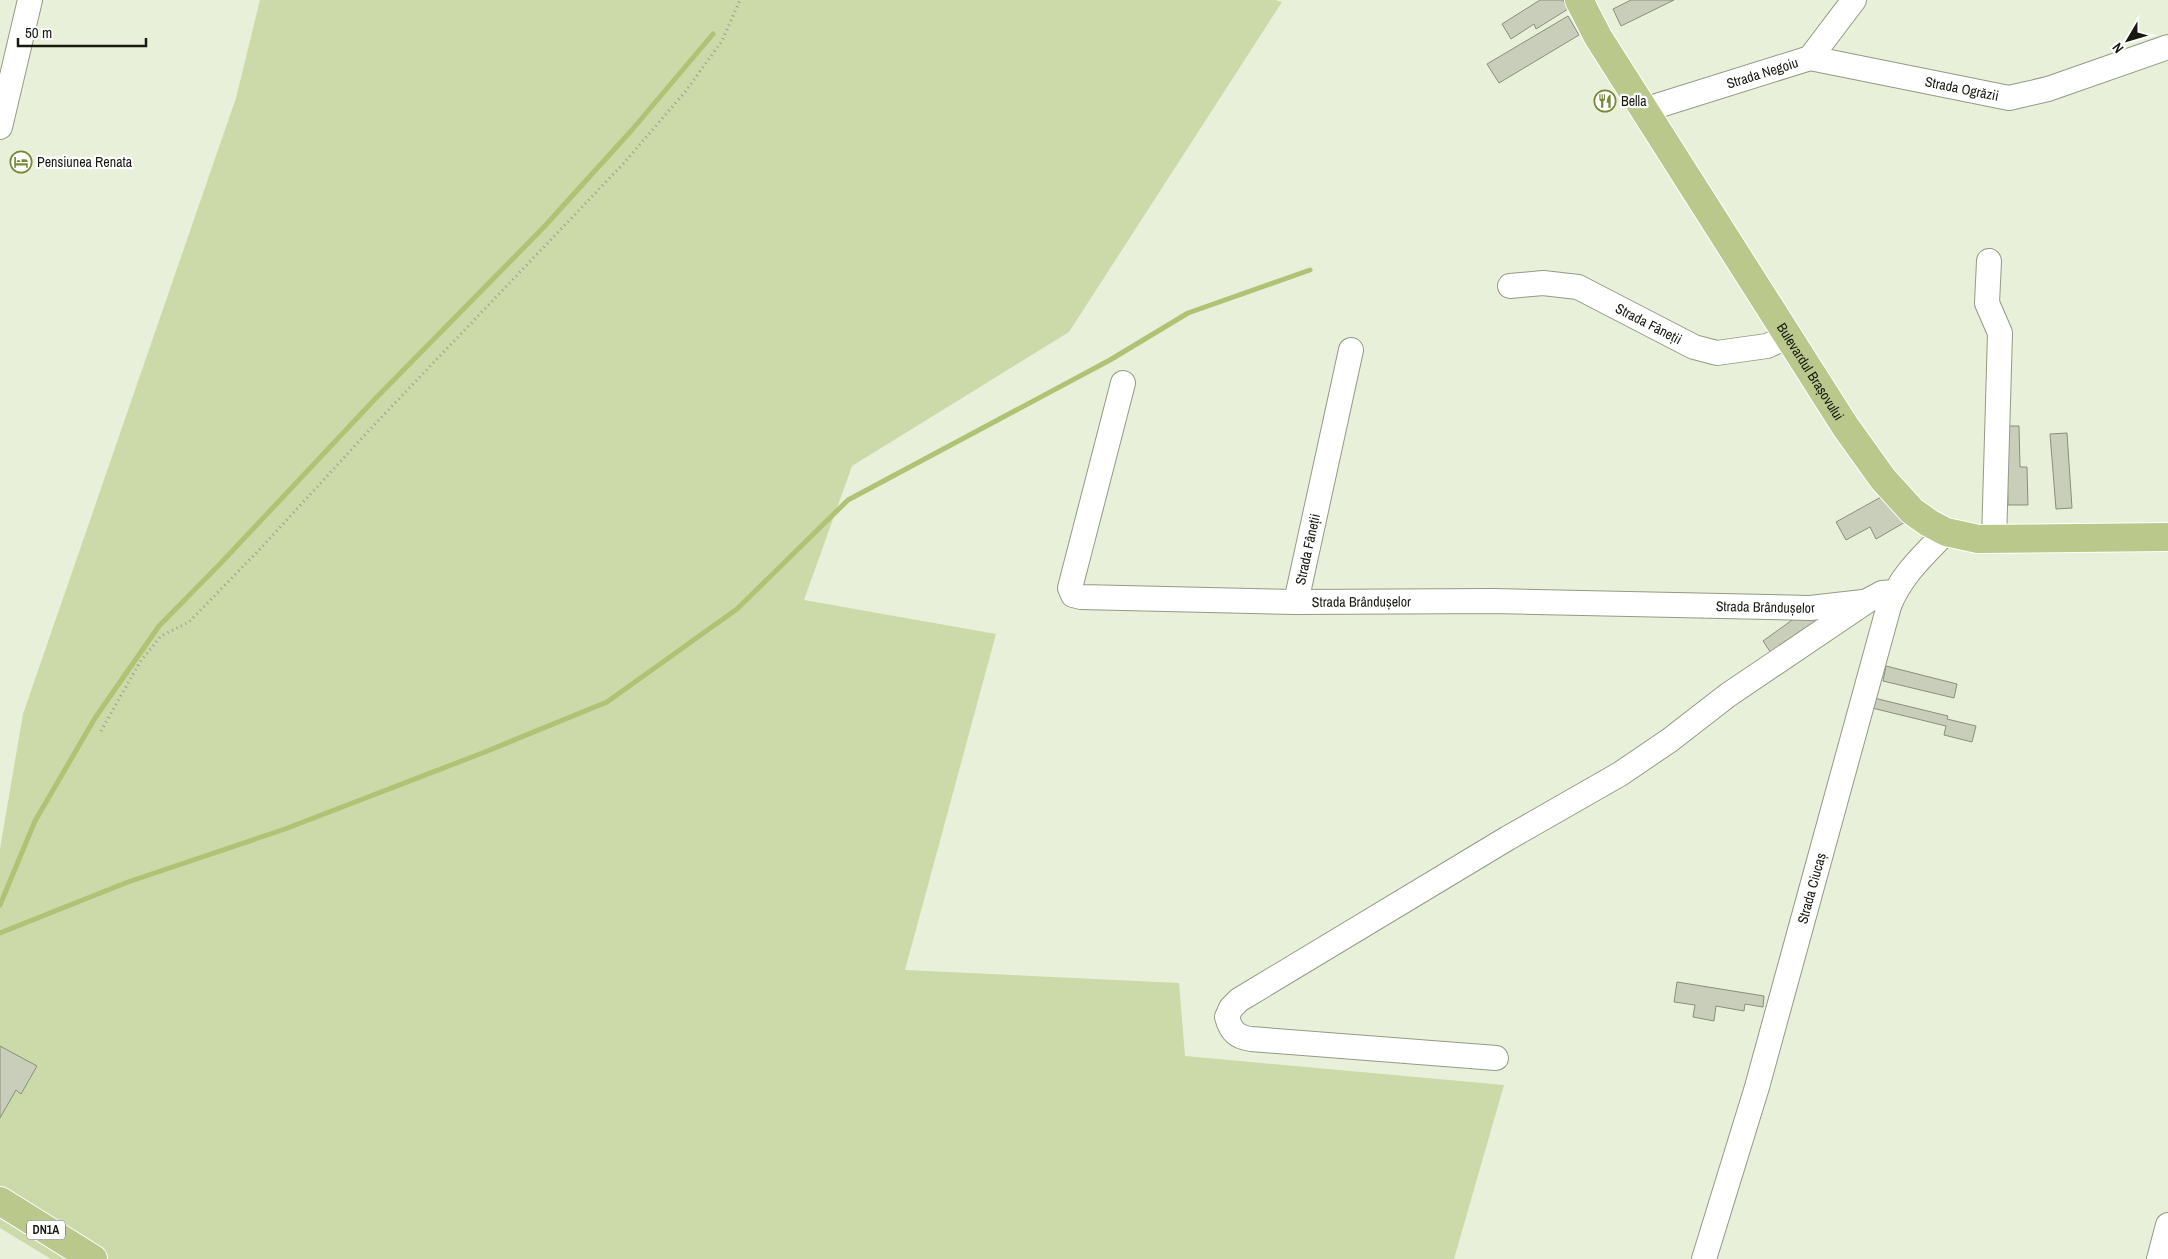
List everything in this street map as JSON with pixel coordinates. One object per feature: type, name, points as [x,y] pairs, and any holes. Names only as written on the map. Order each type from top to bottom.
[{"type":"main road","name":"Bulevardul Brașovului","points":[[1580,0],[1598,37],[1787,337],[1860,448],[1883,479],[1912,511],[1928,523],[1946,532],[1964,537],[1994,540],[2168,537]]},
{"type":"main road","name":"DN1A","points":[[0,1201],[93,1259]]},
{"type":"street","points":[[0,126],[30,0]]},
{"type":"street","name":"Strada Negoiu","points":[[1644,110],[1810,58],[1854,0]]},
{"type":"street","name":"Strada Ogrăzii","points":[[1810,58],[2009,98],[2048,89],[2168,47]]},
{"type":"street","points":[[1989,261],[1987,303],[2000,333],[1994,540]]},
{"type":"street","name":"Strada Fâneții","points":[[1510,286],[1543,283],[1578,287],[1694,347],[1717,353],[1767,346],[1787,337]]},
{"type":"street","name":"Strada Fâneții","points":[[1296,602],[1351,350]]},
{"type":"street","name":"Strada Brândușelor","points":[[1123,383],[1070,588],[1073,595],[1080,597],[1296,602],[1494,601],[1810,608],[1867,602]]},
{"type":"street","name":"Strada Ciucaș","points":[[1704,1259],[1757,1087],[1895,592],[1915,563],[1946,532]]},
{"type":"street","name":"Strada Brândușelor","points":[[1496,1058],[1242,1038],[1235,1033],[1227,1018],[1231,1008],[1239,1000],[1508,838],[1620,774],[1670,740],[1736,690],[1867,602],[1882,593],[1895,592]]},
{"type":"street","points":[[2158,1259],[2168,1225]]},
{"type":"path","points":[[102,731],[127,682],[161,636],[189,622],[195,616],[630,156],[685,92],[722,41],[740,0]]},
{"type":"green space","points":[[260,0],[1275,0],[1282,2],[1069,332],[852,466],[804,600],[996,634],[905,970],[1179,983],[1185,1056],[1504,1085],[1454,1259],[51,1259],[0,1228],[0,849],[23,714],[236,98]]},
{"type":"building","points":[[1540,0],[1563,0],[1568,9],[1536,29],[1534,24],[1511,39],[1502,24]]},
{"type":"building","points":[[1631,0],[1674,0],[1621,26],[1613,9]]},
{"type":"building","points":[[1568,16],[1579,35],[1499,83],[1487,64]]},
{"type":"building","points":[[2006,426],[2019,426],[2020,467],[2027,467],[2028,505],[2008,505]]},
{"type":"building","points":[[2067,433],[2072,508],[2056,509],[2050,434]]},
{"type":"building","points":[[1890,492],[1907,521],[1876,539],[1870,527],[1846,540],[1836,522]]},
{"type":"building","points":[[1806,610],[1816,624],[1773,656],[1763,641]]},
{"type":"building","points":[[1886,666],[1957,684],[1954,698],[1883,681]]},
{"type":"building","points":[[1874,698],[1948,716],[1947,719],[1976,726],[1972,742],[1944,735],[1946,726],[1872,708]]},
{"type":"building","points":[[1677,982],[1764,996],[1763,1007],[1745,1004],[1744,1011],[1716,1006],[1714,1021],[1693,1017],[1695,1005],[1674,1002]]},
{"type":"building","points":[[0,1046],[37,1066],[21,1094],[16,1090],[0,1118]]},
{"type":"waterway","points":[[0,905],[35,821],[95,718],[159,626],[375,399],[543,228],[631,131],[713,34]]},
{"type":"waterway","points":[[0,933],[128,882],[285,829],[485,752],[607,702],[737,609],[848,500],[1110,360],[1188,313],[1310,270]]},
{"type":"place","name":"Bella","points":[[1605,101]]},
{"type":"place","name":"Pensiunea Renata","points":[[21,162]]}]
